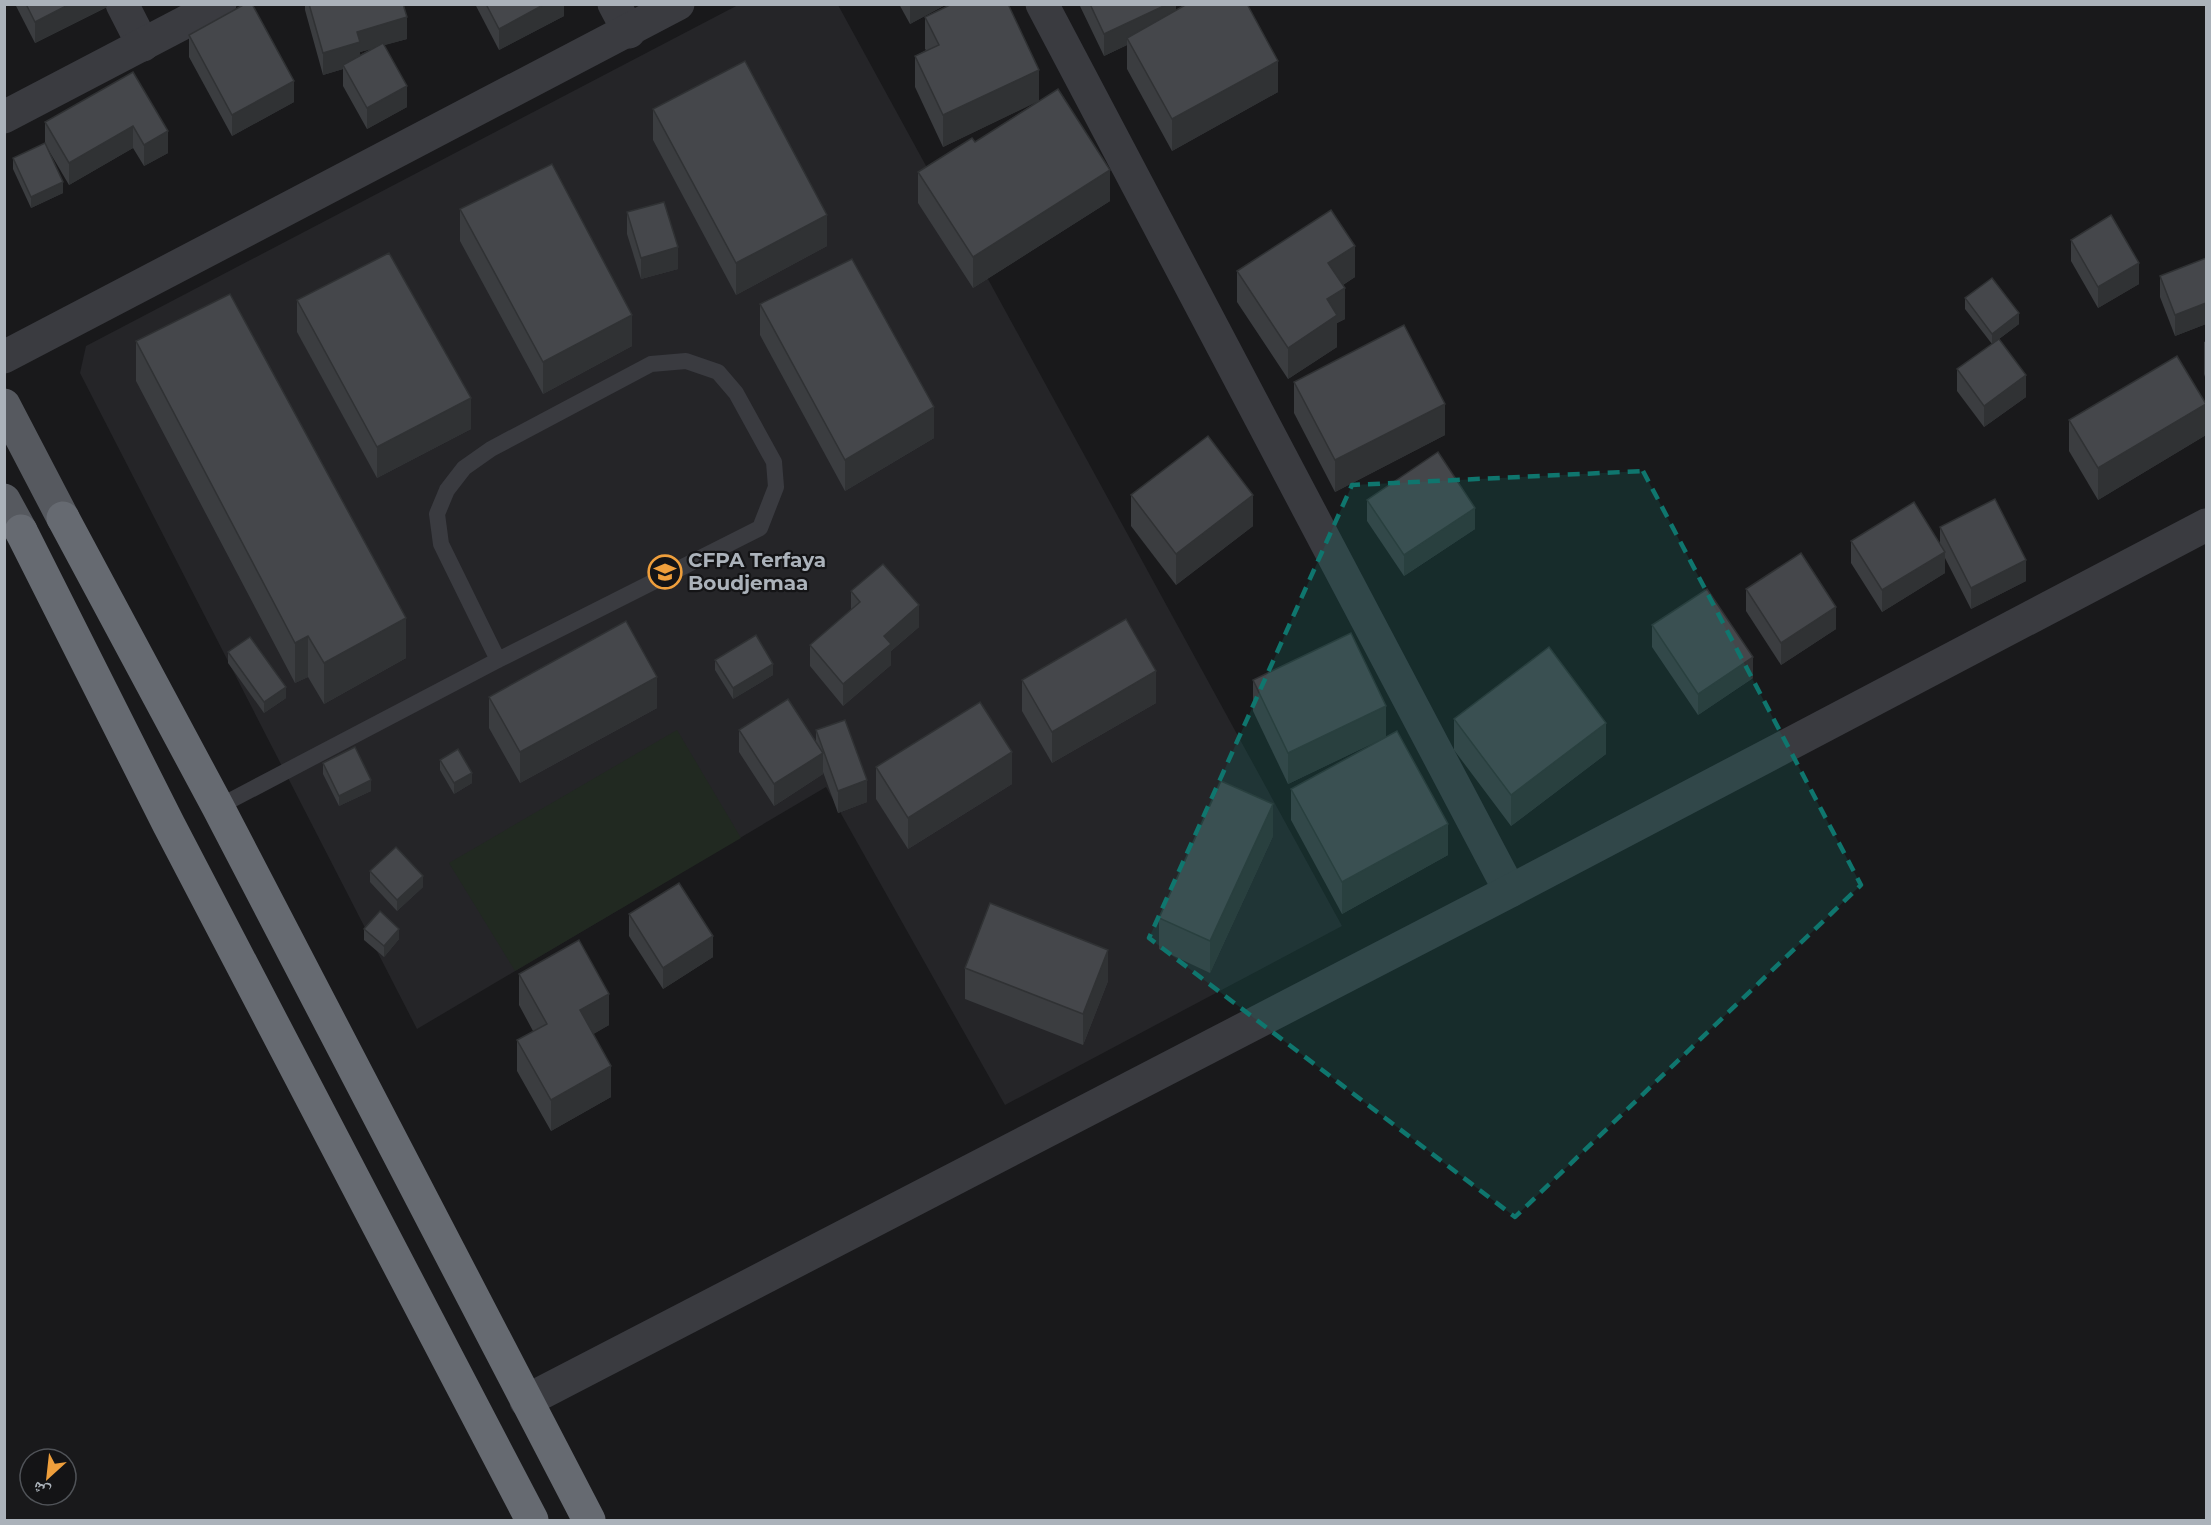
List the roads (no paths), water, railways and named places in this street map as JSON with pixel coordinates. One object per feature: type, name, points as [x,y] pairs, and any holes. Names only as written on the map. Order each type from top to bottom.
[{"type":"highway","points":[[63,518],[218,807],[589,1521]]},
{"type":"highway","points":[[13,536],[174,836],[532,1521]]},
{"type":"main road","points":[[4,405],[63,518]]},
{"type":"main road","points":[[4,500],[13,536]]},
{"type":"street","points":[[122,4],[143,45]]},
{"type":"street","points":[[4,117],[220,4]]},
{"type":"street","points":[[4,357],[621,18],[678,4]]},
{"type":"street","points":[[1042,4],[1510,891]]},
{"type":"street","points":[[526,1401],[1510,891],[2206,525]]},
{"type":"lane","points":[[218,807],[498,660],[760,528],[776,487],[774,462],[736,393],[718,372],[686,361],[651,364],[491,449],[464,468],[447,490],[437,514],[441,544],[498,660]]},
{"type":"place","name":"CFPA Terfaya Boudjemaa","points":[[665,572]]}]
